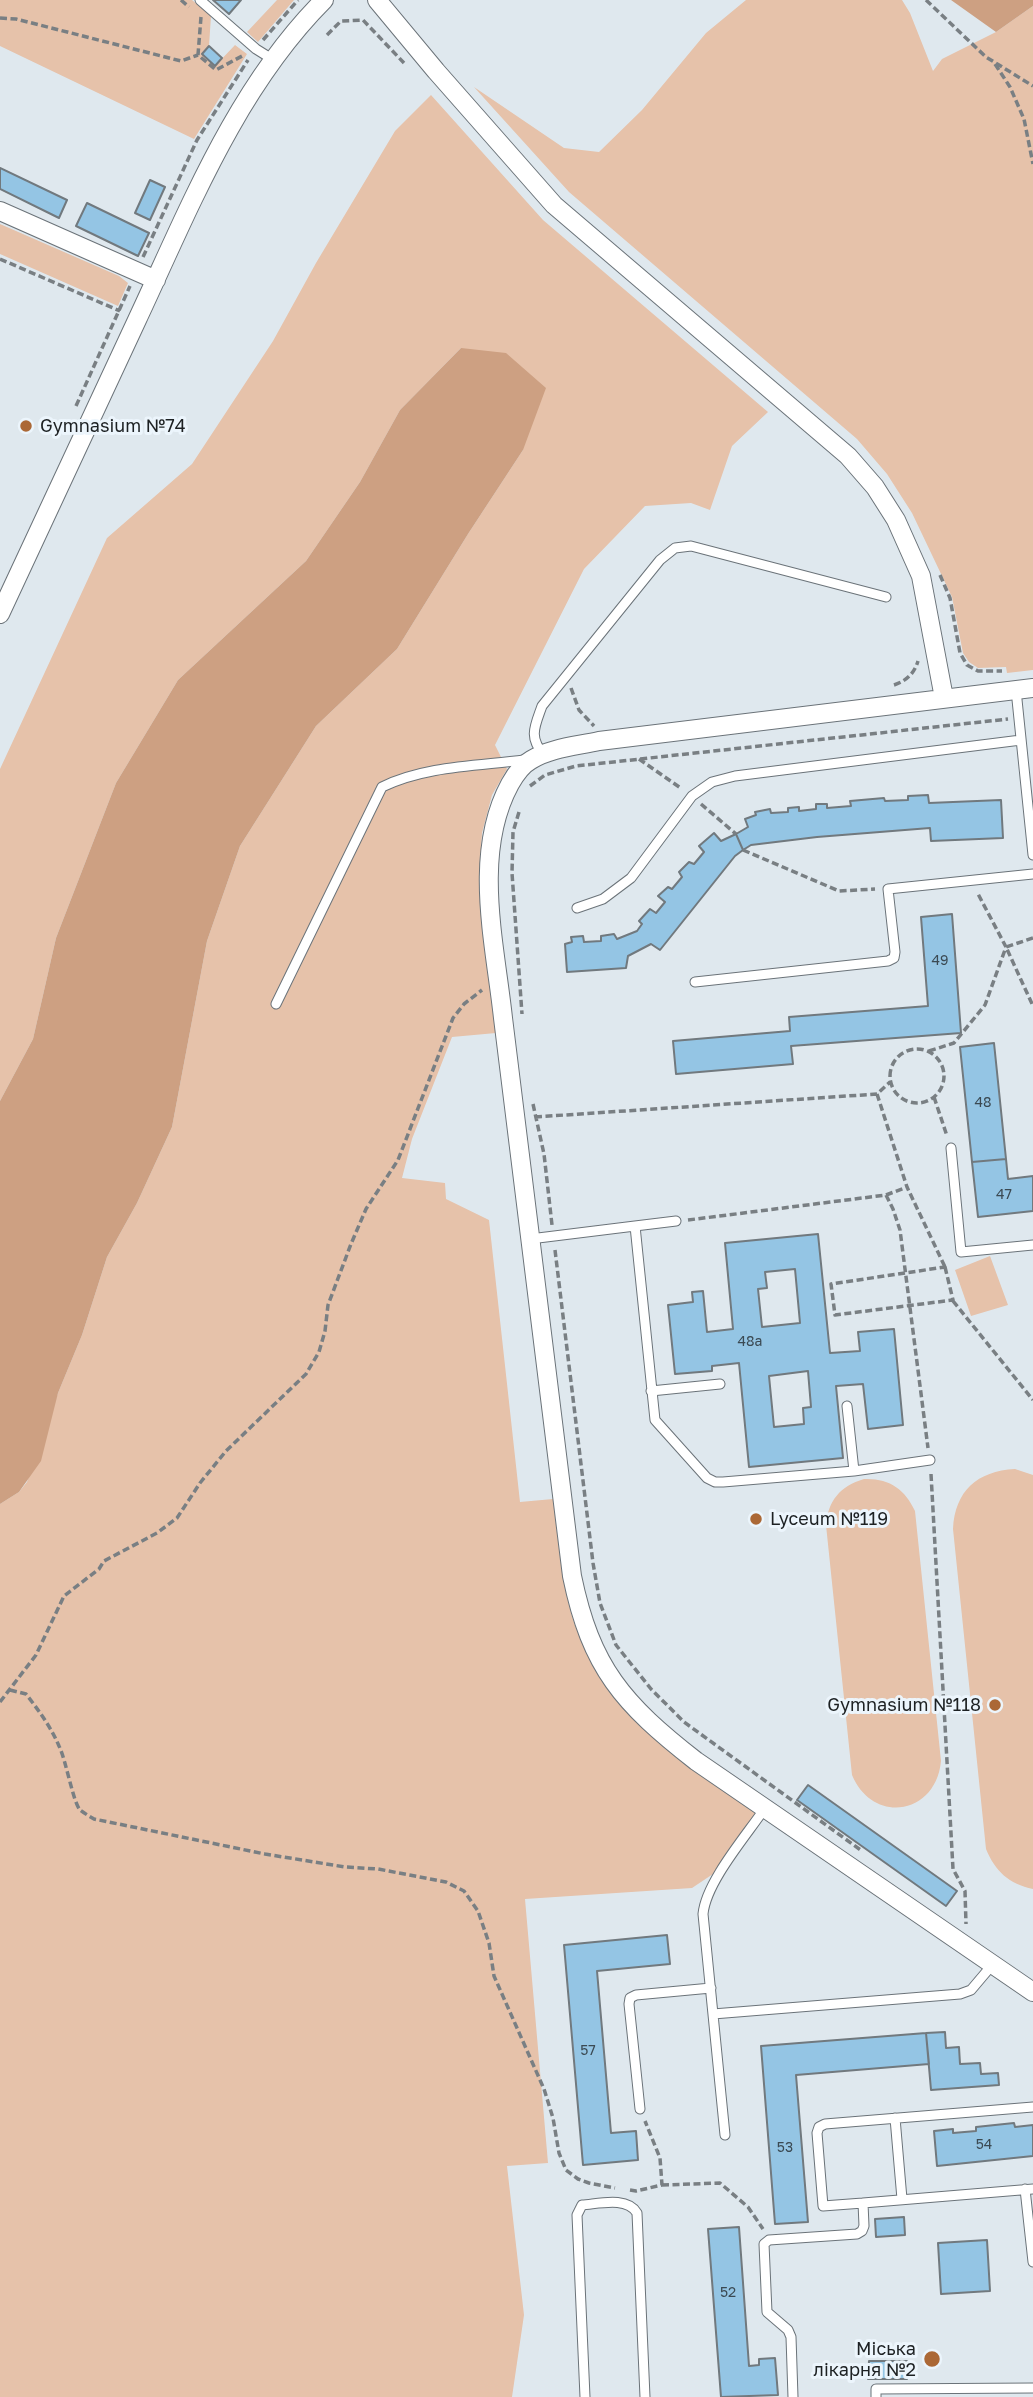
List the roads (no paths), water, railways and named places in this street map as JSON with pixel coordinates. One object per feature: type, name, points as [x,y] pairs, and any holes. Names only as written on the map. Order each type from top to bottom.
[{"type":"street","points":[[0,614],[216,154],[272,59],[324,0]]},
{"type":"street","points":[[377,0],[554,205],[848,456],[875,487],[896,520],[921,576],[944,698]]},
{"type":"street","points":[[0,211],[156,280]]},
{"type":"street","points":[[1024,689],[598,741],[537,757],[515,775],[503,797],[492,835],[490,871],[492,925],[572,1576],[580,1615],[594,1650],[630,1704],[696,1761],[1033,1992]]},
{"type":"lane","points":[[200,0],[256,49],[272,59]]},
{"type":"lane","points":[[276,1004],[382,788],[397,780],[422,773],[537,757],[533,730],[542,706],[660,560],[675,548],[691,545],[886,597]]},
{"type":"lane","points":[[1024,689],[1019,718],[1033,855]]},
{"type":"lane","points":[[577,908],[603,900],[631,878],[692,796],[712,782],[736,776],[1021,740]]},
{"type":"lane","points":[[695,982],[888,961],[894,958],[895,952],[888,889],[1033,874]]},
{"type":"lane","points":[[951,1148],[961,1252],[1033,1245]]},
{"type":"lane","points":[[530,1238],[676,1221]]},
{"type":"lane","points":[[635,1226],[655,1420],[707,1478],[715,1482],[854,1471],[930,1460]]},
{"type":"lane","points":[[651,1391],[720,1384]]},
{"type":"lane","points":[[847,1406],[854,1471]]},
{"type":"lane","points":[[725,2135],[704,1902],[765,1808]]},
{"type":"lane","points":[[713,2014],[960,1994],[971,1990],[993,1964]]},
{"type":"lane","points":[[640,2109],[630,1998],[636,1995],[710,1988]]},
{"type":"lane","points":[[1033,2107],[825,2124],[819,2127],[817,2133],[823,2206],[1029,2189],[1033,2262]]},
{"type":"lane","points":[[895,2118],[902,2199]]},
{"type":"lane","points":[[585,2397],[578,2215],[582,2205],[612,2203],[627,2204],[637,2213],[645,2397]]},
{"type":"lane","points":[[793,2397],[791,2337],[788,2330],[767,2312],[764,2244],[769,2240],[857,2234],[862,2231],[864,2225],[863,2203]]},
{"type":"lane","points":[[876,2397],[876,2389],[1033,2388]]},
{"type":"place","name":"Gymnasium №74","points":[[26,426]]},
{"type":"place","name":"Lyceum №119","points":[[756,1519]]},
{"type":"place","name":"Gymnasium №118","points":[[995,1705]]},
{"type":"place","name":"Міська лікарня №2","points":[[932,2359]]}]
